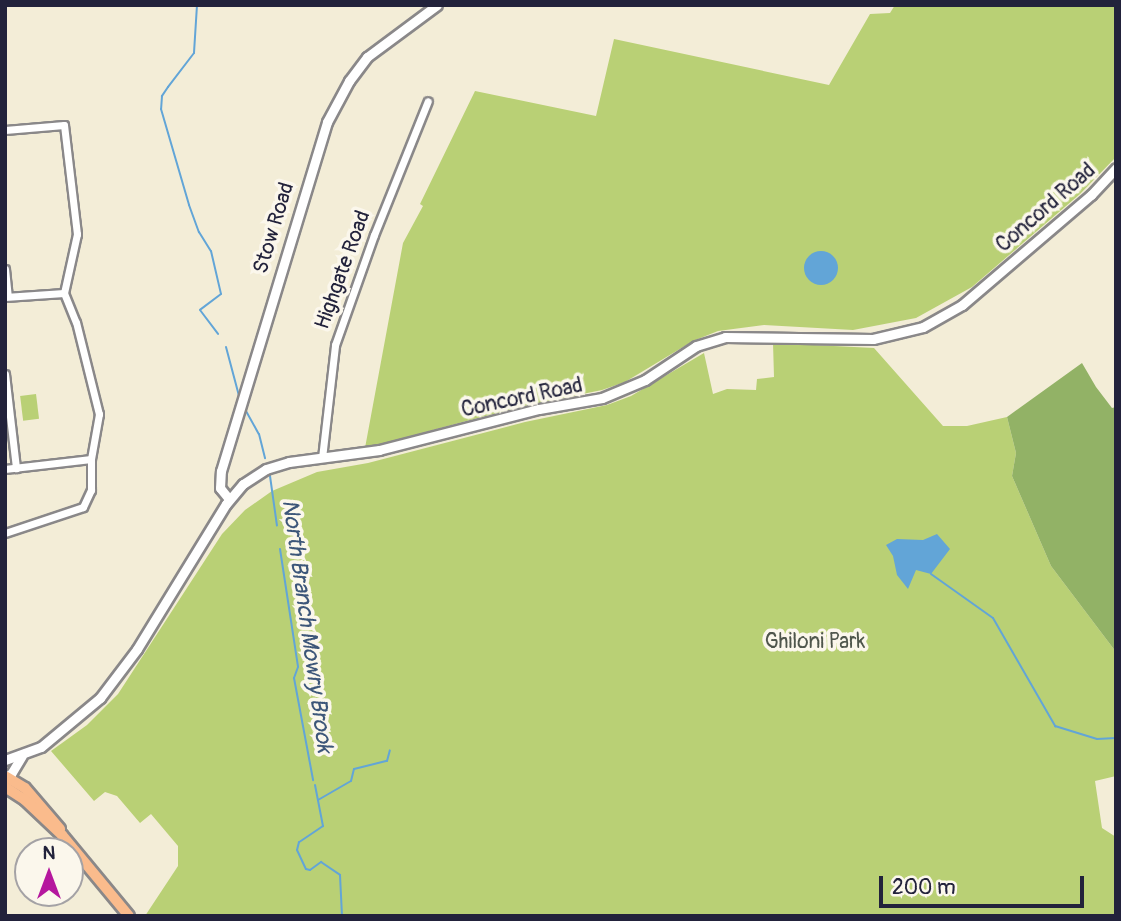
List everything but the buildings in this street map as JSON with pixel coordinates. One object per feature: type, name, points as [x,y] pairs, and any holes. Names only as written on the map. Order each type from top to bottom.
[{"type":"main road","points":[[6,782],[62,835],[129,916]]},
{"type":"street","name":"Stow Road","points":[[229,499],[220,488],[221,471],[321,136],[341,94],[367,57],[437,5]]},
{"type":"street","name":"Highgate Road","points":[[322,458],[335,345],[373,236],[428,102]]},
{"type":"street","points":[[5,130],[64,125],[76,234],[64,293],[76,322],[99,414],[91,459],[91,490],[83,507],[5,533]]},
{"type":"street","name":"Concord Road","points":[[6,761],[22,756],[54,738],[89,709],[111,686],[137,649],[229,499],[243,484],[266,469],[379,450],[539,409],[602,398],[645,380],[696,346],[725,337],[873,339],[923,327],[962,304],[1091,195],[1116,168]]},
{"type":"street","points":[[5,269],[6,296],[64,293]]},
{"type":"street","points":[[5,374],[16,468]]},
{"type":"street","points":[[5,469],[91,459]]},
{"type":"street","points":[[6,782],[22,756]]},
{"type":"green space","points":[[895,5],[1116,5],[1116,157],[1080,194],[972,287],[916,318],[853,330],[764,325],[718,331],[693,341],[625,382],[602,390],[519,407],[365,448],[403,243],[423,206],[420,204],[475,91],[596,116],[614,39],[829,85],[870,14],[890,13]]},
{"type":"green space","name":"Ghiloni Park","points":[[773,343],[874,348],[943,426],[967,426],[1007,417],[1016,453],[1012,476],[1051,566],[1116,652],[1116,776],[1095,781],[1102,828],[1116,837],[1116,916],[145,916],[178,866],[178,846],[151,814],[140,823],[117,796],[105,792],[94,801],[51,751],[87,725],[118,694],[222,534],[245,510],[272,491],[317,472],[368,463],[525,422],[607,405],[631,396],[704,353],[713,394],[727,389],[756,390],[757,379],[774,377]]},
{"type":"green space","points":[[1082,363],[1112,408],[1116,407],[1116,652],[1051,566],[1012,476],[1016,453],[1007,417]]},
{"type":"green space","points":[[36,394],[39,419],[23,421],[20,396]]},
{"type":"water","points":[[821,251],[833,256],[838,268],[833,280],[821,285],[809,280],[804,268],[809,256]]},
{"type":"water","points":[[937,534],[950,549],[931,574],[916,570],[908,589],[897,575],[893,556],[886,545],[897,539],[923,540]]},
{"type":"waterway","name":"North Branch Mowry Brook","points":[[197,5],[194,53],[162,96],[161,109],[189,205],[199,232],[211,251],[221,294],[200,310],[218,334]]},
{"type":"waterway","name":"North Branch Mowry Brook","points":[[226,347],[239,396]]},
{"type":"waterway","name":"North Branch Mowry Brook","points":[[246,411],[259,434],[265,458]]},
{"type":"waterway","name":"North Branch Mowry Brook","points":[[270,476],[277,526]]},
{"type":"waterway","name":"North Branch Mowry Brook","points":[[280,549],[298,667],[294,678],[313,780]]},
{"type":"waterway","points":[[931,574],[993,618],[1055,726],[1097,739],[1116,738]]},
{"type":"waterway","points":[[318,800],[351,781],[354,769],[387,761],[390,750]]},
{"type":"waterway","name":"North Branch Mowry Brook","points":[[315,785],[323,826],[299,842],[297,850],[306,869],[310,870],[321,862],[340,875],[342,916]]}]
